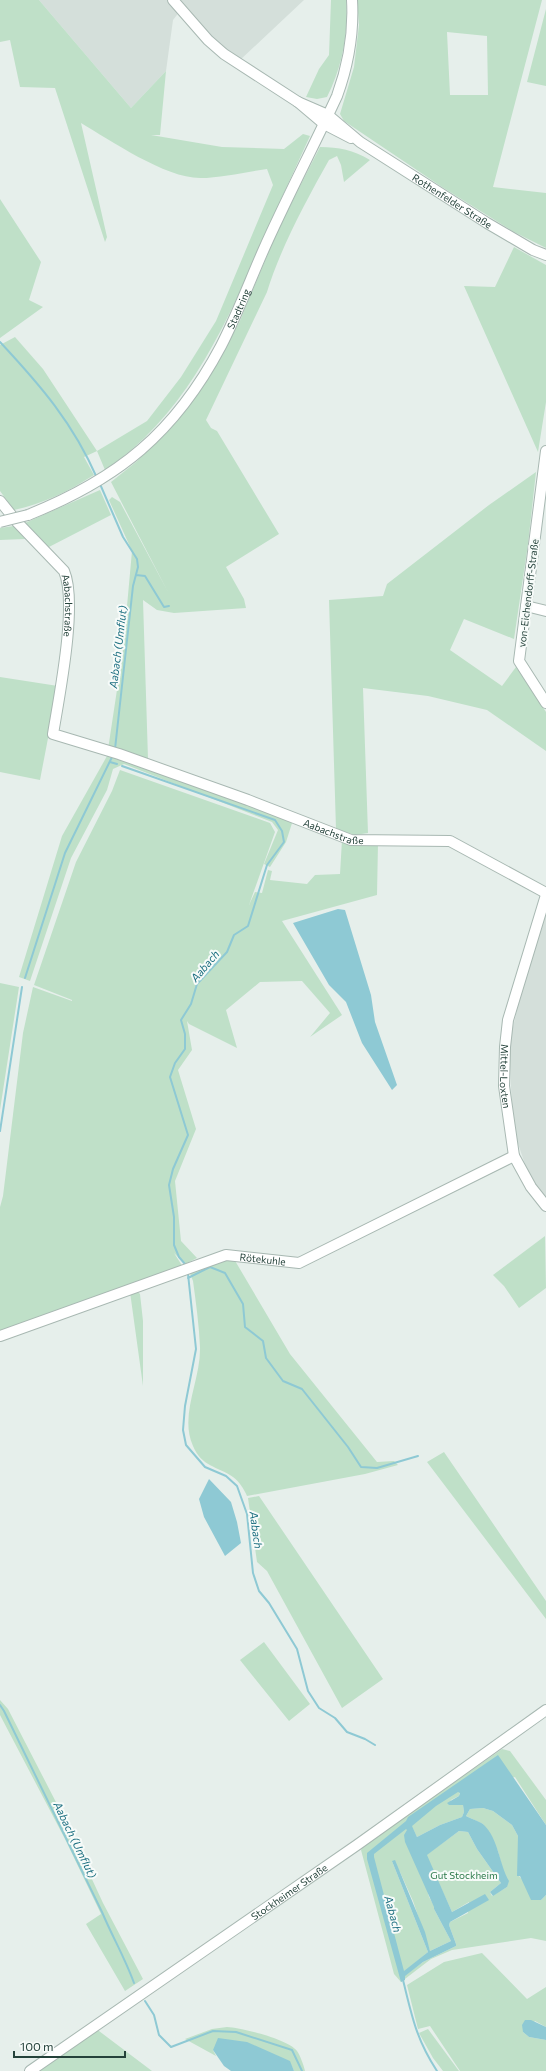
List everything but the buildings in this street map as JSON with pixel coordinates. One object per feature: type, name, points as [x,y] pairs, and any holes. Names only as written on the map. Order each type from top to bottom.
[{"type":"street","name":"Rothenfelder Straße","points":[[173,0],[208,40],[224,54],[487,223],[533,250],[546,255]]},
{"type":"street","name":"Stadtring","points":[[0,522],[28,515],[86,489],[115,471],[146,446],[164,427],[204,375],[221,345],[263,251],[326,120],[343,81],[350,55],[353,22],[352,0]]},
{"type":"street","name":"von-Eichendorff-Straße","points":[[546,451],[519,661],[546,703]]},
{"type":"street","name":"Aabachstraße","points":[[0,501],[17,522],[64,571],[68,581],[64,661],[53,734],[115,752],[248,800],[351,840],[450,841],[546,894]]},
{"type":"street","points":[[526,606],[546,611]]},
{"type":"street","name":"Mittel-Loxten","points":[[546,894],[508,1020],[505,1047],[504,1086],[514,1156],[531,1187],[546,1206]]},
{"type":"street","name":"Rötekuhle","points":[[0,1336],[226,1254],[299,1262],[514,1156]]},
{"type":"street","name":"Stockheimer Straße","points":[[30,2071],[357,1845],[546,1710]]},
{"type":"shaded area","points":[[39,0],[304,0],[239,61],[214,41],[183,7],[173,20],[166,71],[131,108]]},
{"type":"shaded area","points":[[546,911],[546,1199],[528,1173],[513,1129],[509,1045],[518,1005]]},
{"type":"green space","points":[[0,0],[39,0],[131,108],[166,71],[160,135],[151,135],[222,147],[284,149],[303,134],[310,136],[246,279],[216,340],[198,370],[179,398],[157,425],[133,449],[105,470],[97,451],[147,421],[181,377],[216,321],[273,185],[267,169],[208,178],[186,176],[171,172],[138,157],[81,123],[107,237],[105,242],[55,88],[20,87],[10,40],[0,42]]},
{"type":"green space","points":[[331,0],[346,0],[347,12],[343,50],[337,74],[327,97],[317,99],[306,97],[319,69],[329,55]]},
{"type":"green space","points":[[357,0],[542,0],[493,187],[546,193],[546,248],[514,232],[442,187],[344,121],[340,114],[354,67],[359,25]],"holes":[[[447,32],[487,36],[488,95],[450,95]]]},
{"type":"green space","points":[[546,9],[546,86],[527,82]]},
{"type":"green space","points":[[320,147],[346,150],[370,160],[344,182],[341,165],[337,156],[329,160],[295,224],[272,276],[267,292],[206,420],[211,428],[217,431],[279,534],[226,567],[244,599],[246,608],[174,613],[157,610],[143,600],[148,759],[293,820],[286,842],[270,867],[264,864],[278,830],[272,822],[124,764],[113,769],[107,790],[71,858],[30,981],[19,977],[62,836],[107,756],[123,650],[132,551],[109,500],[112,497],[120,502],[168,592],[111,482],[136,462],[169,430],[205,380],[239,323],[279,227]]},
{"type":"green space","points":[[0,199],[41,262],[29,300],[43,307],[0,338]]},
{"type":"green space","points":[[514,247],[546,265],[546,402],[538,452],[464,286],[495,287]]},
{"type":"green space","points":[[15,337],[43,369],[97,451],[84,457],[94,475],[56,496],[36,504],[14,510],[0,491],[0,345]]},
{"type":"green space","points":[[536,472],[528,544],[514,639],[464,619],[450,650],[502,686],[516,667],[546,712],[546,751],[487,710],[428,696],[363,688],[368,833],[355,835],[336,829],[329,600],[383,596],[387,584],[489,505]]},
{"type":"green space","points":[[100,490],[111,515],[47,548],[25,523]]},
{"type":"green space","points":[[14,526],[25,539],[0,540],[0,528]]},
{"type":"green space","points":[[0,677],[58,686],[40,780],[0,772]]},
{"type":"green space","points":[[120,770],[270,823],[275,832],[249,905],[255,892],[262,893],[268,870],[272,871],[270,880],[307,884],[315,875],[340,874],[342,840],[378,843],[377,895],[282,921],[342,1015],[310,1037],[330,1013],[302,981],[260,982],[226,1010],[237,1048],[189,1024],[187,1021],[192,1050],[178,1070],[196,1129],[175,1181],[181,1241],[197,1258],[185,1264],[174,1253],[183,1267],[0,1333],[0,1207],[3,1196],[23,1033],[33,987],[72,1001],[34,985],[76,862],[112,791]]},
{"type":"green space","points":[[0,983],[19,987],[0,1110]]},
{"type":"green space","points":[[545,1236],[546,1288],[519,1308],[504,1286],[493,1275]]},
{"type":"green space","points":[[225,1258],[234,1259],[290,1354],[377,1462],[394,1461],[398,1465],[365,1474],[247,1496],[241,1485],[235,1479],[227,1473],[205,1462],[201,1458],[193,1446],[189,1434],[188,1422],[200,1347],[193,1281],[189,1271]]},
{"type":"green space","points":[[137,1291],[140,1294],[143,1321],[143,1386],[130,1292]]},
{"type":"green space","points":[[444,1452],[546,1601],[546,1619],[427,1462]]},
{"type":"green space","points":[[259,1496],[383,1679],[342,1708],[267,1571],[257,1562],[248,1498]]},
{"type":"green space","points":[[264,1642],[310,1704],[289,1721],[240,1660]]},
{"type":"green space","points":[[0,1700],[8,1709],[59,1808],[103,1903],[143,1979],[125,1991],[86,1924],[101,1914],[65,1839],[0,1715]]},
{"type":"green space","name":"Gut Stockheim","points":[[502,1749],[510,1751],[546,1800],[546,1825],[515,1777],[458,1792],[460,1792],[459,1796],[451,1800],[449,1805],[463,1805],[464,1812],[462,1817],[440,1825],[417,1837],[412,1827],[429,1897],[451,1941],[430,1951],[413,1901],[400,1872],[392,1861],[428,1952],[404,1972],[405,1975],[423,1962],[456,1946],[449,1925],[450,1922],[468,1913],[469,1902],[452,1912],[426,1855],[459,1831],[468,1832],[477,1849],[501,1883],[490,1892],[492,1896],[507,1887],[498,1851],[483,1824],[466,1816],[470,1809],[483,1808],[493,1811],[512,1825],[518,1836],[519,1876],[541,1900],[546,1895],[546,1941],[531,1938],[452,1950],[431,1959],[401,1982],[394,1974],[361,1850],[364,1845]]},
{"type":"green space","points":[[482,1953],[527,1999],[546,1987],[546,2027],[535,2021],[523,2032],[529,2037],[546,2040],[546,2071],[460,2071],[430,2026],[418,2029],[407,1985],[444,1962]]},
{"type":"green space","points":[[227,2027],[243,2029],[284,2042],[297,2051],[305,2071],[294,2071],[289,2061],[213,2050],[216,2056],[185,2039],[212,2029]]},
{"type":"green space","points":[[428,2029],[459,2071],[443,2071],[433,2058],[419,2033]]},
{"type":"green space","points":[[96,2031],[99,2031],[152,2071],[39,2071]]},
{"type":"water","points":[[338,909],[345,910],[371,995],[375,1022],[397,1085],[392,1090],[362,1043],[346,1002],[329,985],[293,923]]},
{"type":"water","points":[[209,1479],[231,1502],[237,1522],[241,1543],[225,1556],[204,1517],[199,1499]]},
{"type":"water","points":[[498,1755],[546,1825],[546,1895],[541,1900],[531,1900],[520,1876],[517,1876],[518,1836],[512,1825],[493,1811],[483,1808],[470,1809],[466,1816],[483,1824],[496,1844],[509,1881],[507,1887],[493,1896],[490,1892],[501,1883],[477,1849],[468,1832],[459,1831],[427,1855],[452,1912],[485,1894],[489,1900],[450,1922],[449,1925],[456,1946],[423,1962],[405,1976],[405,1980],[401,1982],[367,1859],[367,1853],[406,1821],[408,1817]],"holes":[[[458,1792],[460,1793],[459,1796],[447,1803],[449,1805],[463,1805],[464,1812],[462,1817],[440,1825],[417,1837],[412,1826],[436,1806]],[[406,1829],[407,1830],[404,1835],[405,1842],[434,1909],[451,1941],[430,1951],[425,1932],[395,1860],[392,1861],[428,1952],[404,1971],[374,1854]]]},
{"type":"water","points":[[525,2020],[531,2020],[546,2027],[546,2040],[529,2037],[523,2032],[522,2025]]},
{"type":"water","points":[[218,2038],[247,2042],[290,2061],[294,2071],[231,2071],[224,2066],[213,2050]]},
{"type":"waterway","name":"Aabach (Umflut)","points":[[0,342],[29,374],[67,422],[88,458],[97,478]]},
{"type":"waterway","name":"Aabach (Umflut)","points":[[100,484],[123,537],[137,559],[138,567],[133,586],[115,749]]},
{"type":"waterway","points":[[136,575],[145,576],[164,607],[169,606]]},
{"type":"waterway","name":"Aabach (Umflut)","points":[[25,978],[65,853],[113,755]]},
{"type":"waterway","name":"Aabach","points":[[110,762],[117,764]]},
{"type":"waterway","name":"Aabach","points":[[122,766],[275,820],[282,831],[284,842],[267,865],[248,926],[234,935],[227,952],[197,984],[191,1004],[181,1020],[185,1034],[185,1049],[175,1063],[170,1077],[188,1135],[173,1169],[169,1185],[174,1217],[174,1245],[179,1257],[185,1264]]},
{"type":"waterway","name":"Aabach (Umflut)","points":[[0,1131],[22,987]]},
{"type":"waterway","points":[[188,1278],[210,1267],[225,1273],[243,1304],[245,1327],[263,1341],[266,1358],[283,1381],[302,1389],[348,1447],[361,1467],[377,1468],[418,1456]]},
{"type":"waterway","name":"Aabach","points":[[188,1274],[196,1349],[185,1406],[183,1430],[186,1445],[205,1467],[226,1476],[237,1486],[247,1514],[253,1573],[259,1591],[269,1603],[297,1649],[308,1691],[319,1708],[335,1718],[347,1732],[365,1739],[375,1745]]},
{"type":"waterway","name":"Aabach (Umflut)","points":[[0,1705],[102,1912],[134,1983]]},
{"type":"waterway","name":"Aabach","points":[[403,1980],[419,2038],[437,2071]]},
{"type":"waterway","name":"Aabach (Umflut)","points":[[145,2001],[154,2015],[159,2035],[171,2047],[213,2031],[236,2032],[292,2050],[302,2071]]}]
